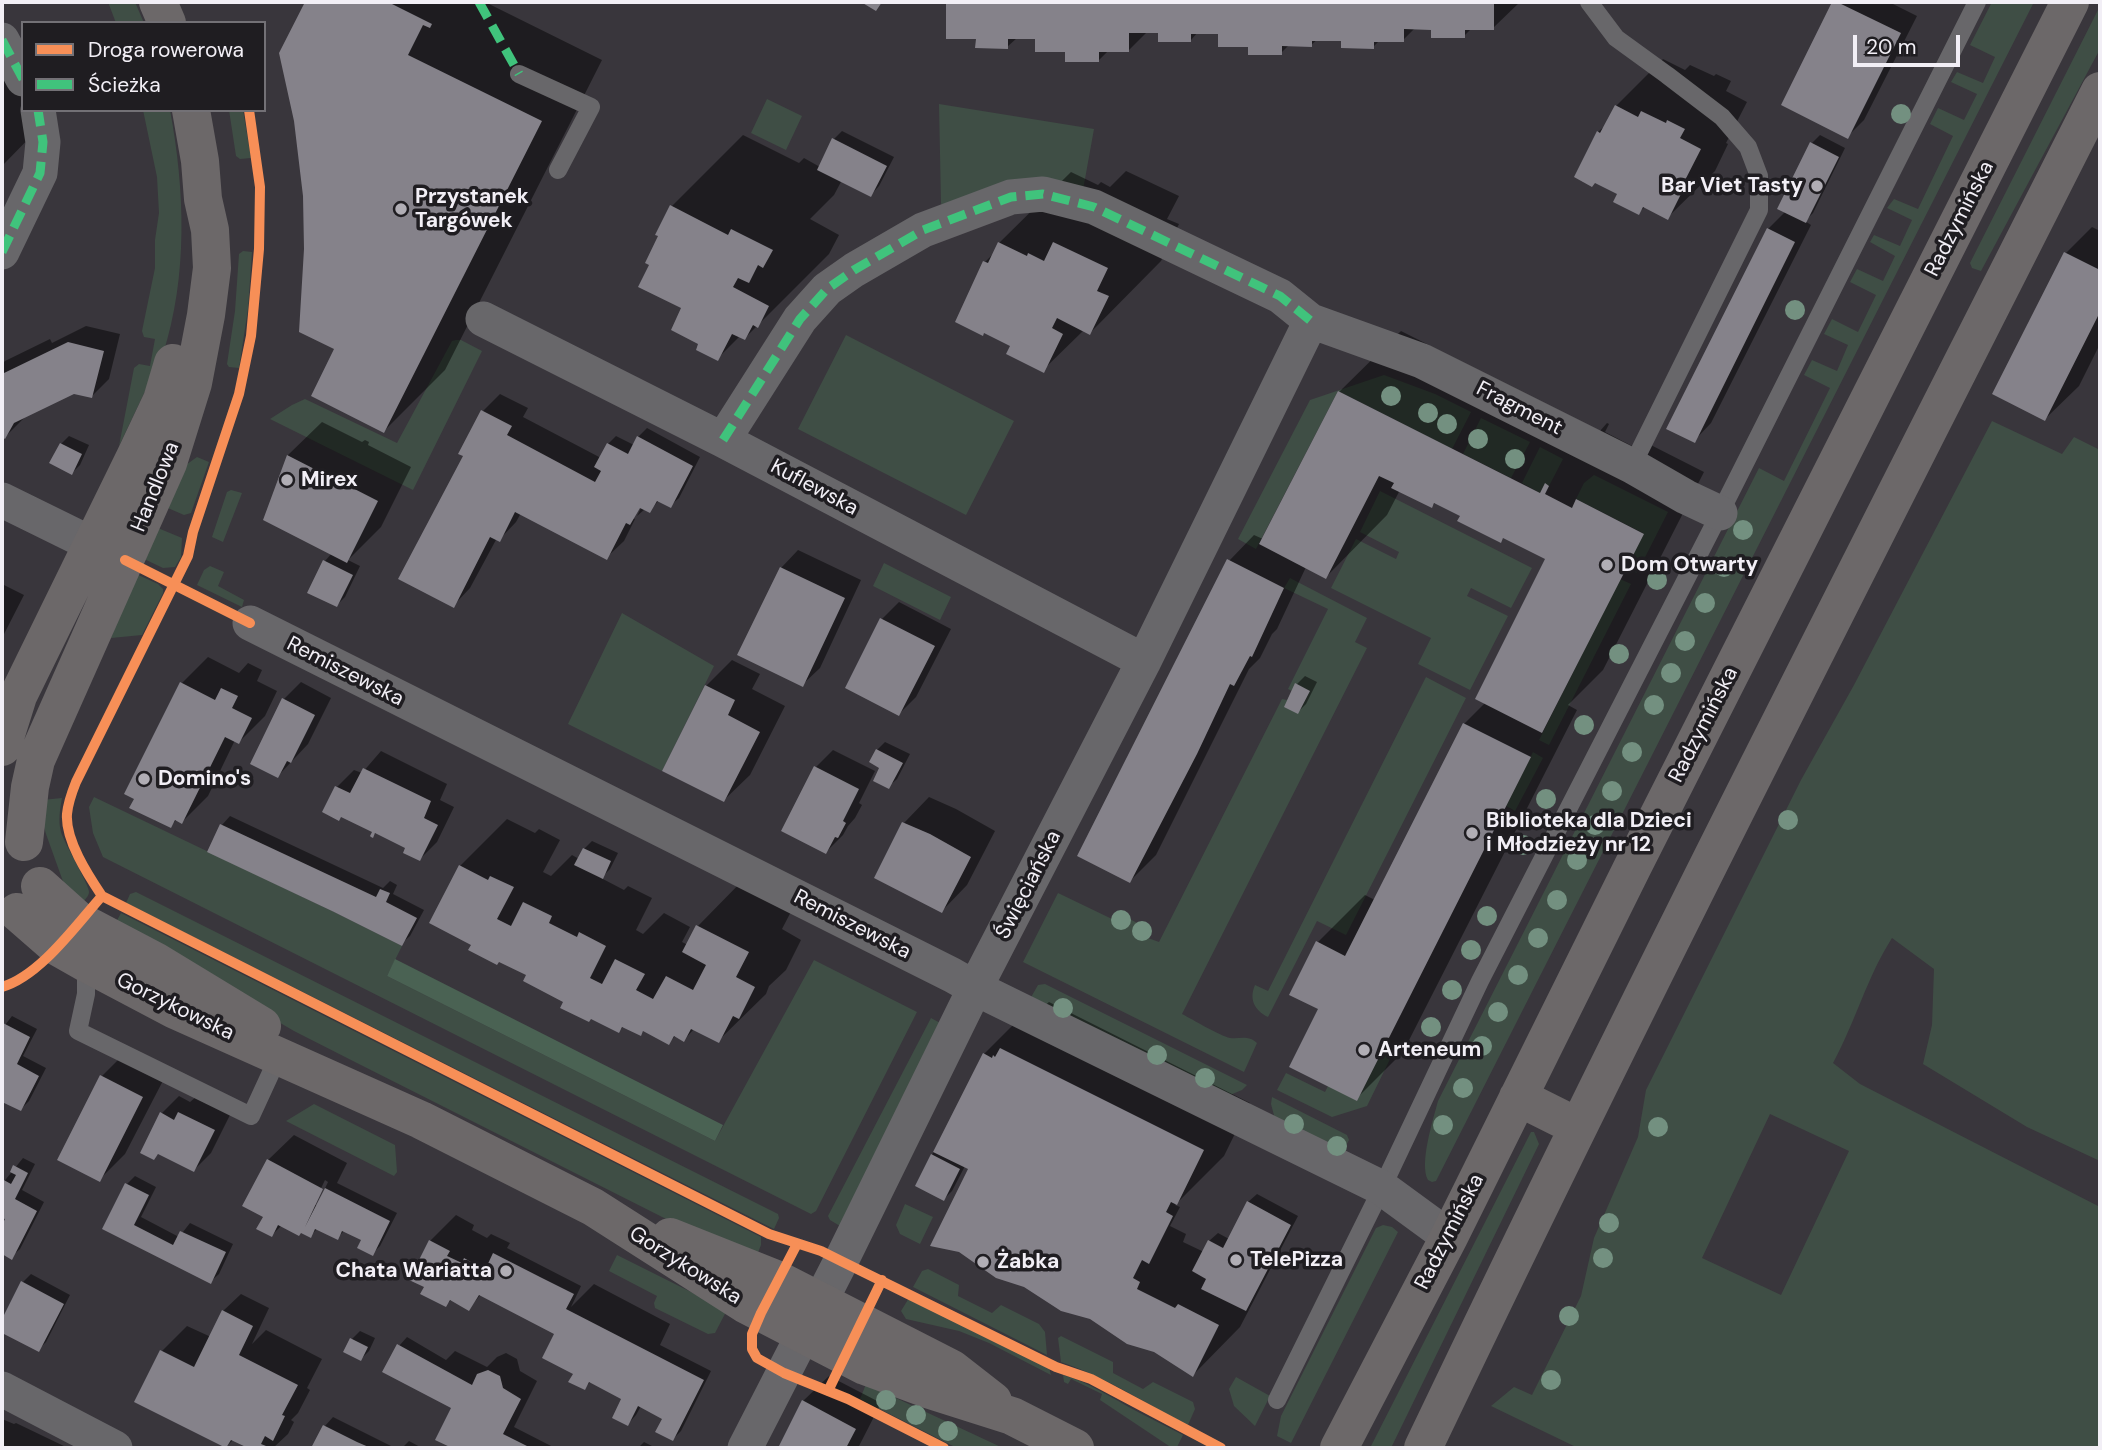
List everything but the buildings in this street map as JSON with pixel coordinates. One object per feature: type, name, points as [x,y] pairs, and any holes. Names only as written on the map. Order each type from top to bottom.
[{"type":"main road","points":[[158,2],[166,21]]},
{"type":"main road","name":"Radzymińska","points":[[1339,1448],[2070,2]]},
{"type":"main road","points":[[1423,1448],[1578,1127],[2100,91]]},
{"type":"main road","name":"Handlowa","points":[[13,839],[36,760],[162,400],[186,310],[194,242],[203,199],[191,112]]},
{"type":"main road","name":"Handlowa","points":[[2,747],[18,696],[109,552]]},
{"type":"main road","points":[[13,839],[37,857],[42,876],[13,909]]},
{"type":"main road","name":"Gorzykowska","points":[[13,909],[56,946],[175,1010],[282,1048]]},
{"type":"main road","name":"Gorzykowska","points":[[13,909],[79,921],[155,961],[282,1048],[593,1207],[745,1304],[812,1319],[864,1366],[1012,1416],[1075,1448]]},
{"type":"main road","points":[[1518,1097],[1578,1127]]},
{"type":"street","points":[[2,40],[21,75]]},
{"type":"street","points":[[2,252],[40,173],[43,142],[38,112]]},
{"type":"street","name":"Fragment","points":[[723,440],[800,319],[827,289],[923,230],[1011,197],[1043,194],[1094,207],[1280,296],[1311,321],[1422,361],[1720,513]]},
{"type":"street","name":"Kuflewska","points":[[483,319],[723,440],[1144,661]]},
{"type":"street","name":"Święciańska","points":[[745,1448],[812,1319],[975,988],[1144,661],[1311,321]]},
{"type":"street","points":[[2,500],[109,552]]},
{"type":"street","name":"Remiszewska","points":[[250,623],[975,988],[1382,1188],[1448,1237]]},
{"type":"street","points":[[2,1389],[115,1448]]},
{"type":"lane","points":[[1589,2],[1616,38],[1722,117],[1748,147],[1759,176],[1759,210],[1632,466]]},
{"type":"lane","points":[[1277,1401],[1480,981],[1720,513],[1977,2]]},
{"type":"lane","points":[[519,74],[591,107],[558,170]]},
{"type":"lane","points":[[86,963],[86,994],[78,1031],[251,1116],[282,1048]]},
{"type":"green space","points":[[108,2],[135,2],[143,21],[115,21]]},
{"type":"green space","points":[[1992,2],[2034,2],[1436,1181],[1432,1182],[1428,1180],[1425,1164],[1438,1101],[1759,468],[1784,481],[1830,388],[1804,375],[1812,360],[1837,371],[1848,345],[1824,334],[1832,319],[1858,332],[1876,295],[1850,282],[1857,269],[1883,281],[1895,256],[1870,242],[1874,235],[1900,246],[1912,220],[1887,208],[1894,199],[1918,209],[1953,136],[1930,124],[1938,108],[1964,120],[1977,94],[1951,82],[1957,72],[1983,83],[1995,57],[1970,45]]},
{"type":"green space","points":[[2100,6],[2100,49],[1981,271],[1972,268],[1970,263]]},
{"type":"green space","points":[[767,99],[802,116],[786,150],[751,133]]},
{"type":"green space","points":[[939,104],[1094,129],[1083,190],[943,210]]},
{"type":"green space","points":[[143,112],[170,112],[181,202],[180,264],[177,294],[163,354],[119,446],[134,368],[139,364],[150,366],[155,339],[144,337],[142,331],[155,268],[159,213],[157,177]]},
{"type":"green space","points":[[229,112],[243,112],[251,158],[240,159],[236,156]]},
{"type":"green space","points":[[243,251],[252,252],[248,309],[239,368],[229,367],[227,364],[235,311],[239,254]]},
{"type":"green space","points":[[846,335],[1014,421],[966,515],[798,429]]},
{"type":"green space","points":[[456,340],[482,351],[413,490],[270,419],[305,399],[397,443],[452,341]]},
{"type":"green space","points":[[1384,375],[1435,394],[1471,412],[1452,449],[1338,391],[1256,549],[1238,539],[1310,400]]},
{"type":"green space","points":[[1481,418],[1530,442],[1511,478],[1463,454]]},
{"type":"green space","points":[[1992,421],[2062,454],[2074,437],[2100,450],[2100,1161],[2027,1127],[1923,1064],[1932,1025],[1934,969],[1892,938],[1875,968],[1833,1063],[1860,1084],[2100,1207],[2100,1448],[1578,1448],[1491,1406],[1514,1387],[1532,1395],[1581,1296],[1594,1238],[1638,1137],[1646,1090],[1801,780],[1854,685]],"holes":[[[1770,1114],[1849,1151],[1781,1295],[1702,1258]]]},
{"type":"green space","points":[[1540,447],[1563,459],[1549,486],[1545,484],[1540,493],[1522,483]]},
{"type":"green space","points":[[197,457],[209,462],[191,513],[184,515],[161,505],[176,472]]},
{"type":"green space","points":[[1594,475],[1668,512],[1637,573],[1626,568],[1643,533],[1576,499],[1584,483]]},
{"type":"green space","points":[[231,490],[242,493],[223,542],[212,537],[227,492]]},
{"type":"green space","points":[[1380,491],[1532,568],[1511,608],[1471,588],[1467,596],[1508,616],[1470,690],[1418,664],[1431,638],[1331,588],[1356,539],[1396,559],[1399,552],[1360,532]]},
{"type":"green space","points":[[153,526],[182,538],[181,557],[175,567],[163,568],[140,557]]},
{"type":"green space","points":[[884,563],[951,597],[940,620],[873,586]]},
{"type":"green space","points":[[210,566],[224,572],[218,586],[244,600],[242,607],[197,585],[204,570]]},
{"type":"green space","points":[[134,573],[158,584],[163,593],[142,635],[111,638]]},
{"type":"green space","points":[[1290,578],[1367,618],[1355,642],[1367,648],[1182,1014],[1225,1037],[1247,1038],[1257,1043],[1244,1072],[1023,962],[1058,893],[1112,919],[1116,912],[1151,930],[1148,938],[1159,942],[1282,699],[1287,700],[1292,691],[1288,689],[1328,609],[1284,588]]},
{"type":"green space","points":[[1620,579],[1631,584],[1549,745],[1539,740]]},
{"type":"green space","points":[[622,613],[714,666],[662,771],[568,724]]},
{"type":"green space","points":[[1426,677],[1466,698],[1346,935],[1317,921],[1268,1017],[1254,1004],[1255,985],[1268,991]]},
{"type":"green space","points":[[1533,752],[1543,758],[1515,811],[1506,806]]},
{"type":"green space","points":[[94,797],[402,946],[387,976],[715,1141],[814,960],[917,1012],[816,1211],[811,1214],[103,857],[93,833],[89,807]]},
{"type":"green space","points":[[62,798],[59,819],[61,832],[89,892],[80,905],[65,887],[42,820],[42,800]]},
{"type":"green space","points":[[136,892],[778,1214],[774,1229],[126,903],[130,894]]},
{"type":"green space","points":[[121,913],[761,1237],[757,1255],[680,1226],[294,1031],[114,926]]},
{"type":"green space","points":[[395,959],[723,1125],[715,1141],[387,976]]},
{"type":"green space","points":[[1045,984],[1247,1085],[1230,1095],[1030,999],[1038,985]]},
{"type":"green space","points":[[931,1018],[942,1024],[840,1226],[828,1216]]},
{"type":"green space","points":[[1386,1044],[1395,1049],[1367,1106],[1332,1117],[1277,1090],[1286,1073],[1325,1092],[1328,1086]]},
{"type":"green space","points":[[1272,1097],[1347,1135],[1349,1140],[1341,1155],[1275,1119]]},
{"type":"green space","points":[[314,1104],[395,1145],[397,1172],[394,1176],[286,1121]]},
{"type":"green space","points":[[1531,1132],[1534,1132],[1539,1144],[1391,1448],[1370,1448]]},
{"type":"green space","points":[[905,1204],[933,1217],[920,1244],[900,1234],[896,1225]]},
{"type":"green space","points":[[1383,1225],[1398,1232],[1291,1443],[1277,1436],[1281,1416],[1376,1228]]},
{"type":"green space","points":[[617,1255],[727,1310],[715,1333],[708,1334],[655,1308],[657,1296],[609,1271]]},
{"type":"green space","points":[[928,1269],[959,1285],[958,1296],[992,1313],[1001,1305],[1039,1324],[1045,1332],[1047,1355],[913,1287],[922,1271]]},
{"type":"green space","points":[[909,1298],[1049,1368],[1051,1375],[989,1343],[959,1331],[906,1319],[901,1311]]},
{"type":"green space","points":[[1061,1336],[1113,1362],[1113,1373],[1143,1389],[1153,1382],[1193,1402],[1195,1409],[1188,1425],[1110,1383],[1061,1362],[1058,1338]]},
{"type":"green space","points":[[1063,1375],[1092,1387],[1183,1435],[1177,1447],[1172,1448],[1100,1400],[1102,1394],[1071,1379],[1068,1384],[1064,1382]]},
{"type":"green space","points":[[1236,1377],[1270,1396],[1255,1426],[1234,1406],[1229,1389]]},
{"type":"green space","points":[[866,1384],[1003,1448],[957,1448],[860,1399]]},
{"type":"marked path","points":[[479,2],[519,74]]},
{"type":"marked path","points":[[2,40],[21,75]]},
{"type":"marked path","points":[[2,252],[40,173],[43,142],[38,112]]},
{"type":"marked path","points":[[723,440],[800,319],[827,289],[923,230],[1011,197],[1043,194],[1094,207],[1280,296],[1311,321]]},
{"type":"cycle path","points":[[2,987],[16,981],[43,961],[102,896],[74,846],[67,824],[68,806],[76,782],[188,556],[193,532],[239,394],[251,336],[259,249],[260,187],[249,112]]},
{"type":"cycle path","points":[[125,560],[250,623]]},
{"type":"cycle path","points":[[102,896],[769,1234],[821,1251],[1056,1367],[1091,1379],[1221,1448]]},
{"type":"cycle path","points":[[797,1244],[752,1334],[752,1349],[757,1358],[784,1373],[848,1399],[944,1448]]},
{"type":"cycle path","points":[[828,1391],[882,1280]]},
{"type":"place","name":"Bar Viet Tasty","points":[[1817,186]]},
{"type":"place","name":"Przystanek Targówek","points":[[401,209]]},
{"type":"place","name":"Mirex","points":[[287,480]]},
{"type":"place","name":"Dom Otwarty","points":[[1607,565]]},
{"type":"place","name":"Domino's","points":[[144,779]]},
{"type":"place","name":"Biblioteka dla Dzieci i Młodzieży nr 12","points":[[1472,833]]},
{"type":"place","name":"Arteneum","points":[[1364,1050]]},
{"type":"place","name":"TelePizza","points":[[1236,1260]]},
{"type":"place","name":"Żabka","points":[[983,1262]]},
{"type":"place","name":"Chata Wariatta","points":[[506,1271]]}]
